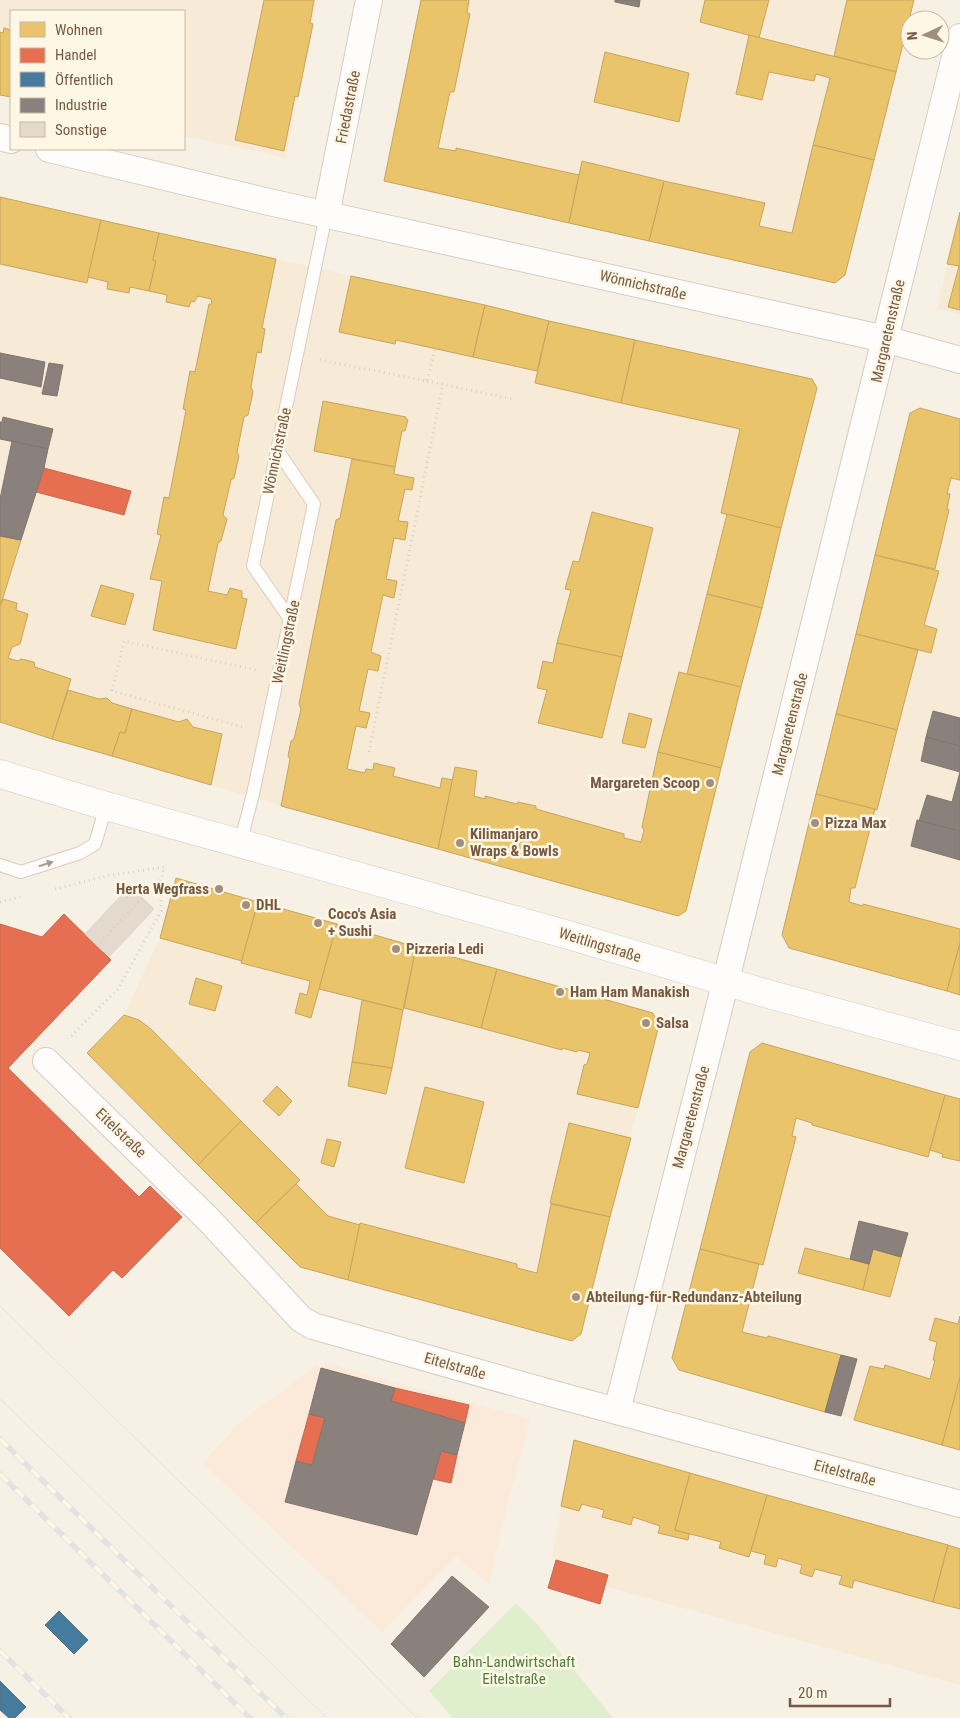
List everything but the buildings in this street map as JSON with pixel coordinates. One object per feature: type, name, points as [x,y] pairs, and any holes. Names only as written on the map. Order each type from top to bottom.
[{"type":"street","name":"Friedastraße","points":[[326,215],[369,0]]},
{"type":"street","name":"Margaretenstraße","points":[[617,1411],[726,982],[960,37]]},
{"type":"street","name":"Wönnichstraße","points":[[53,150],[326,215],[885,339],[960,360]]},
{"type":"street","name":"Weitlingstraße","points":[[0,774],[240,844],[565,934],[726,982],[960,1046]]},
{"type":"street","name":"Eitelstraße","points":[[46,1061],[209,1220],[301,1319],[313,1326],[960,1504]]},
{"type":"lane","name":"Wönnichstraße","points":[[290,619],[253,566],[326,215]]},
{"type":"lane","name":"Weitlingstraße","points":[[240,844],[279,675],[314,504],[277,450]]},
{"type":"lane","points":[[0,865],[21,872],[80,853],[95,844],[106,806]]},
{"type":"path","points":[[427,381],[435,348]]},
{"type":"path","points":[[297,356],[512,399]]},
{"type":"path","points":[[369,752],[443,384]]},
{"type":"path","points":[[266,734],[112,691],[124,642],[279,675]]},
{"type":"path","points":[[46,1061],[118,989],[161,911],[161,880],[164,867],[107,876],[49,890]]},
{"type":"path","points":[[97,946],[161,880]]},
{"type":"path","points":[[0,902],[29,895]]},
{"type":"shaded area","points":[[0,0],[318,0],[286,158],[185,136],[185,10],[10,10],[10,97],[0,95]]},
{"type":"shaded area","points":[[421,0],[914,0],[911,10],[900,10],[900,56],[845,275],[835,283],[384,181]]},
{"type":"shaded area","points":[[0,197],[812,379],[817,388],[762,608],[678,916],[281,806],[0,722]]},
{"type":"shaded area","points":[[960,212],[960,315],[937,308]]},
{"type":"shaded area","points":[[920,408],[960,419],[960,995],[789,948],[782,935],[910,413]]},
{"type":"shaded area","points":[[176,878],[653,1013],[659,1025],[581,1334],[572,1341],[300,1267],[87,1053],[124,1015],[160,938]]},
{"type":"shaded area","points":[[762,1043],[960,1099],[960,1450],[679,1370],[672,1358],[750,1052]]},
{"type":"shaded area","points":[[326,1363],[530,1419],[489,1584],[456,1556],[382,1632],[203,1463],[240,1422],[317,1365],[321,1368]]},
{"type":"shaded area","points":[[574,1440],[960,1549],[960,1685],[604,1586],[607,1575],[556,1560],[552,1556]]},
{"type":"green space","name":"Bahn-Landwirtschaft Eitelstraße","points":[[516,1603],[538,1625],[613,1718],[453,1718],[429,1691]]},
{"type":"tram line","points":[[0,1306],[319,1618],[417,1718]]},
{"type":"tram line","points":[[0,1399],[327,1718]]},
{"type":"railway","points":[[0,1439],[286,1718]]},
{"type":"railway","points":[[0,1474],[250,1718]]},
{"type":"railway","points":[[0,1651],[69,1718]]},
{"type":"place","name":"Margareten Scoop","points":[[710,783]]},
{"type":"place","name":"Pizza Max","points":[[815,823]]},
{"type":"place","name":"Kilimanjaro Wraps & Bowls","points":[[460,843]]},
{"type":"place","name":"Herta Wegfrass","points":[[219,889]]},
{"type":"place","name":"DHL","points":[[246,905]]},
{"type":"place","name":"Coco's Asia + Sushi","points":[[318,923]]},
{"type":"place","name":"Pizzeria Ledi","points":[[396,949]]},
{"type":"place","name":"Ham Ham Manakish","points":[[560,992]]},
{"type":"place","name":"Salsa","points":[[646,1023]]},
{"type":"place","name":"Abteilung-für-Redundanz-Abteilung","points":[[576,1297]]}]
